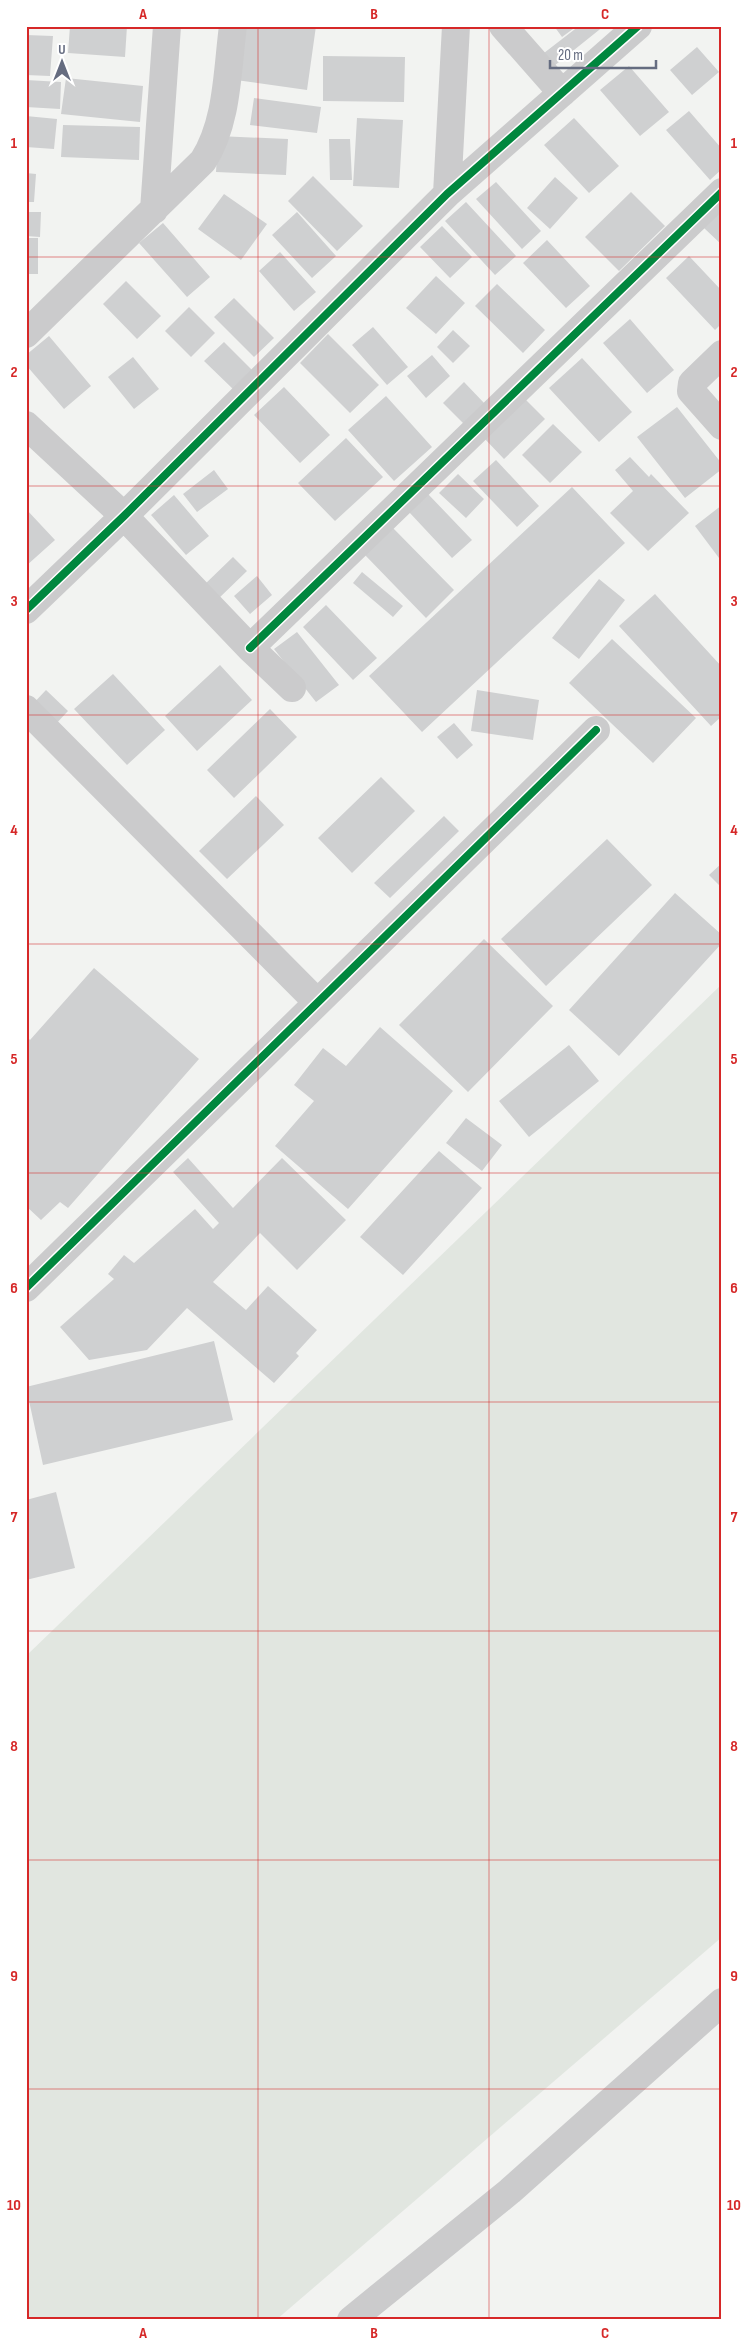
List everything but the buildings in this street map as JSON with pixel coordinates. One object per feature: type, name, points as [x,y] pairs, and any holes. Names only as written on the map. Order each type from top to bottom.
[{"type":"street","points":[[154,210],[167,26]]},
{"type":"street","points":[[26,334],[203,161],[214,144],[223,110],[233,26]]},
{"type":"street","points":[[447,194],[456,26]]},
{"type":"street","points":[[503,26],[562,93]]},
{"type":"street","points":[[26,610],[124,516],[447,194],[638,26]]},
{"type":"street","points":[[250,648],[722,192]]},
{"type":"street","points":[[722,354],[692,383],[691,391],[722,426]]},
{"type":"street","points":[[26,425],[124,516],[250,648],[292,688]]},
{"type":"street","points":[[26,709],[317,1002]]},
{"type":"street","points":[[26,1288],[596,730]]},
{"type":"street","points":[[350,2320],[510,2191],[722,2002]]},
{"type":"shaded area","points":[[722,984],[722,1937],[276,2320],[26,2320],[26,1656]]},
{"type":"cycle path","points":[[26,610],[124,516],[447,194],[638,26]]},
{"type":"cycle path","points":[[250,648],[722,192]]},
{"type":"cycle path","points":[[26,1288],[596,730]]}]
